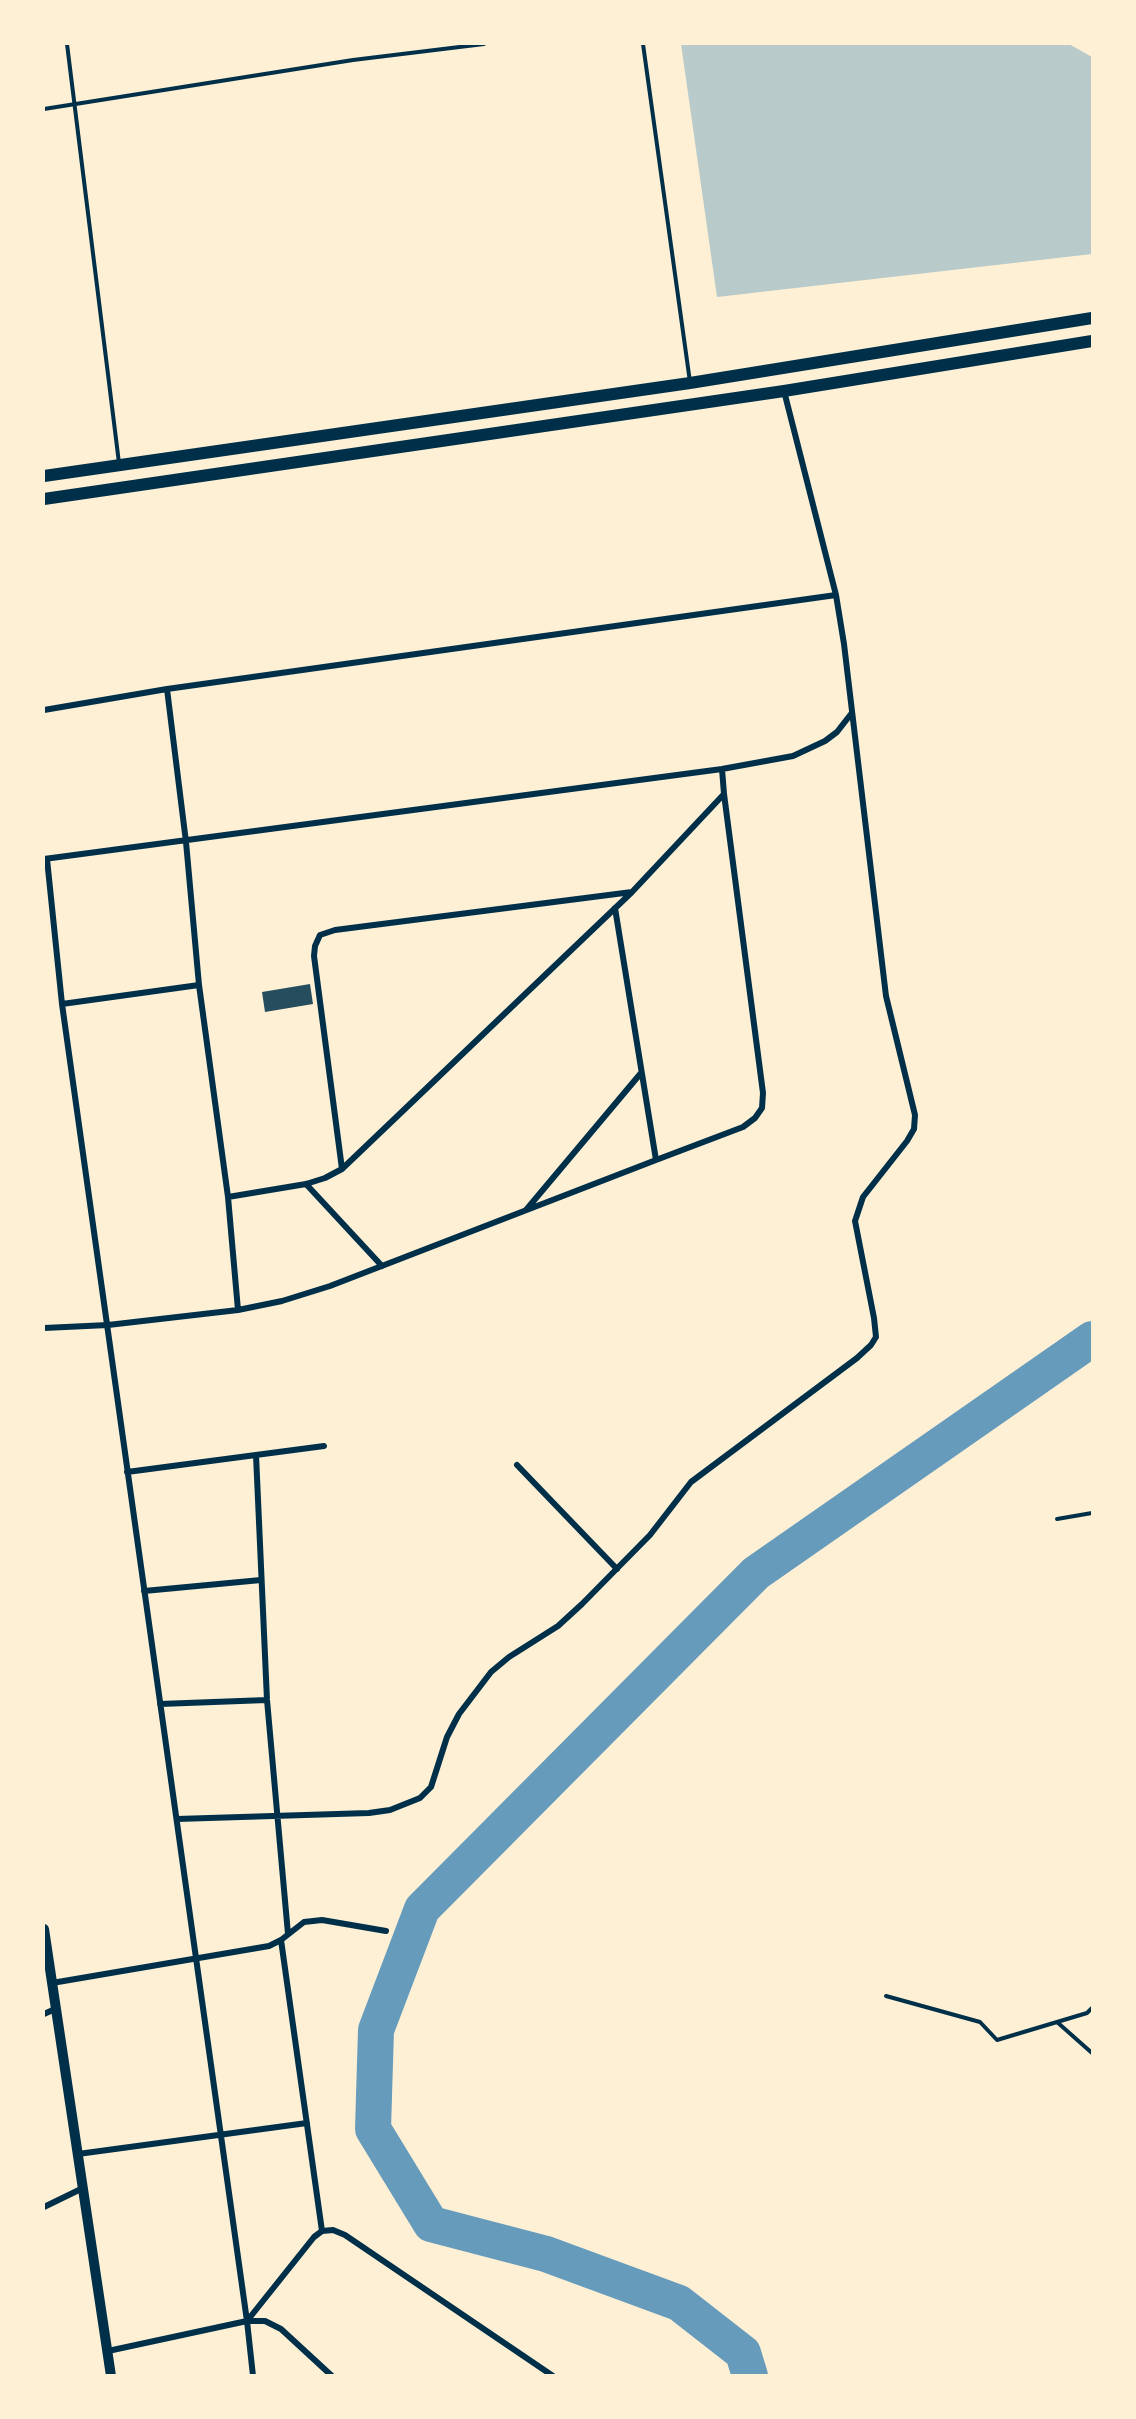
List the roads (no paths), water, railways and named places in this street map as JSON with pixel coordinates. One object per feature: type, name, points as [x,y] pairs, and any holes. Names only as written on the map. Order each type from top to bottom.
[{"type":"main road","points":[[44,476],[690,383],[1092,318]]},
{"type":"main road","points":[[44,499],[784,391],[1092,341]]},
{"type":"street","points":[[177,1819],[369,1813],[390,1810],[420,1798],[431,1787],[447,1737],[459,1714],[491,1672],[509,1657],[558,1626],[650,1535],[691,1482],[857,1358],[876,1337],[855,1221],[863,1197],[914,1129],[915,1115],[886,996],[844,644],[836,595],[784,391]]},
{"type":"street","points":[[44,710],[167,689],[836,595]]},
{"type":"street","points":[[167,689],[186,842],[199,985],[228,1197],[238,1310]]},
{"type":"street","points":[[253,2376],[62,1004],[45,859],[722,769],[801,753],[837,732],[851,714]]},
{"type":"street","points":[[44,1328],[108,1325],[238,1310],[282,1301],[330,1286],[525,1211],[742,1127],[755,1118],[762,1108],[763,1093],[722,769]]},
{"type":"street","points":[[228,1197],[306,1184],[325,1178],[342,1168],[632,892],[724,794]]},
{"type":"street","points":[[342,1168],[314,956],[320,935],[335,930],[632,892]]},
{"type":"street","points":[[615,908],[656,1160]]},
{"type":"street","points":[[62,1004],[199,985]]},
{"type":"street","points":[[525,1211],[641,1073]]},
{"type":"street","points":[[306,1184],[382,1266]]},
{"type":"street","points":[[127,1472],[324,1446]]},
{"type":"street","points":[[256,1455],[267,1700],[288,1934]]},
{"type":"street","points":[[517,1466],[617,1569]]},
{"type":"street","points":[[144,1591],[261,1580]]},
{"type":"street","points":[[160,1704],[267,1700]]},
{"type":"street","points":[[52,1983],[269,1946],[281,1940],[304,1922],[313,1920],[386,1931]]},
{"type":"street","points":[[44,1929],[47,1972],[52,1983],[111,2376]]},
{"type":"street","points":[[281,1940],[322,2231]]},
{"type":"street","points":[[44,2014],[55,2009]]},
{"type":"street","points":[[78,2154],[307,2123]]},
{"type":"street","points":[[44,2207],[83,2188]]},
{"type":"street","points":[[247,2321],[314,2236],[322,2231],[333,2230],[345,2235],[553,2376]]},
{"type":"street","points":[[108,2351],[247,2321],[265,2321],[281,2329],[332,2376]]},
{"type":"lane","points":[[67,44],[119,464]]},
{"type":"lane","points":[[44,109],[353,60],[484,44]]},
{"type":"lane","points":[[643,44],[690,383]]},
{"type":"waterway","points":[[750,2376],[743,2353],[679,2303],[546,2254],[431,2224],[373,2129],[376,2030],[422,1909],[756,1573],[1092,1339]]}]
